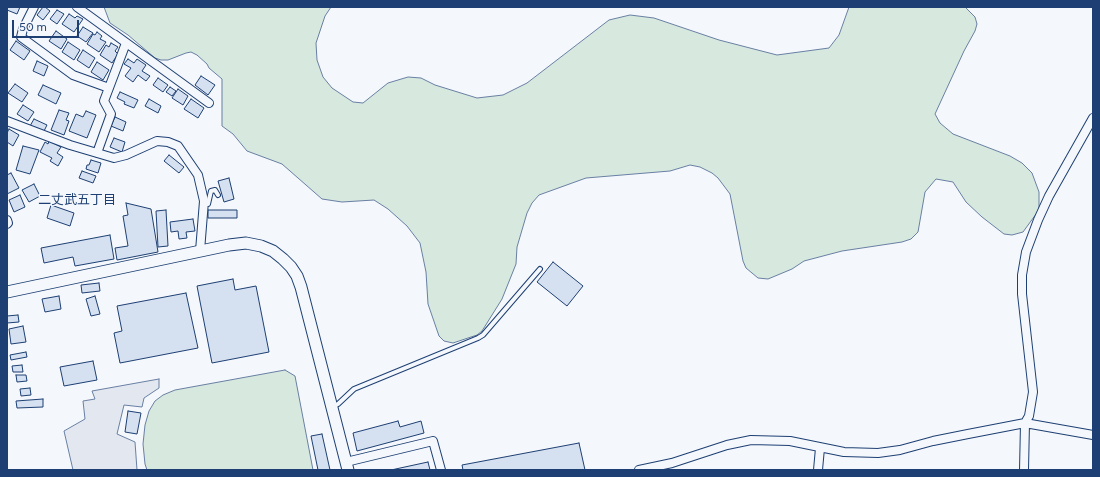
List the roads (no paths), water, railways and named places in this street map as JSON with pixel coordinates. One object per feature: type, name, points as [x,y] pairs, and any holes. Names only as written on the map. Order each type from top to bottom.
[{"type":"street","points":[[34,7],[23,29],[22,38],[73,75],[109,88]]},
{"type":"street","points":[[77,7],[209,103]]},
{"type":"street","points":[[97,153],[111,114],[104,101],[126,43]]},
{"type":"street","points":[[1024,470],[1025,423],[1029,416],[1033,392],[1022,294],[1022,275],[1026,252],[1048,196],[1093,118]]},
{"type":"street","points":[[7,121],[70,145],[114,158],[126,155],[156,141],[168,142],[178,146],[198,175],[204,204],[200,251]]},
{"type":"street","points":[[7,220],[7,224]]},
{"type":"street","points":[[9,289],[229,245],[246,243],[261,246],[273,251],[284,259],[291,267],[297,276],[301,287],[347,466],[433,442],[441,470]]},
{"type":"street","points":[[639,470],[672,463],[728,445],[751,440],[790,441],[844,452],[878,453],[900,450],[933,441],[1025,423],[1093,435]]},
{"type":"street","points":[[818,470],[820,448]]},
{"type":"lane","points":[[204,204],[208,204],[210,191],[215,190],[218,195]]},
{"type":"lane","points":[[332,407],[338,404],[354,389],[483,335],[540,269]]},
{"type":"district","name":"二丈武五丁目","points":[[77,200]]}]
